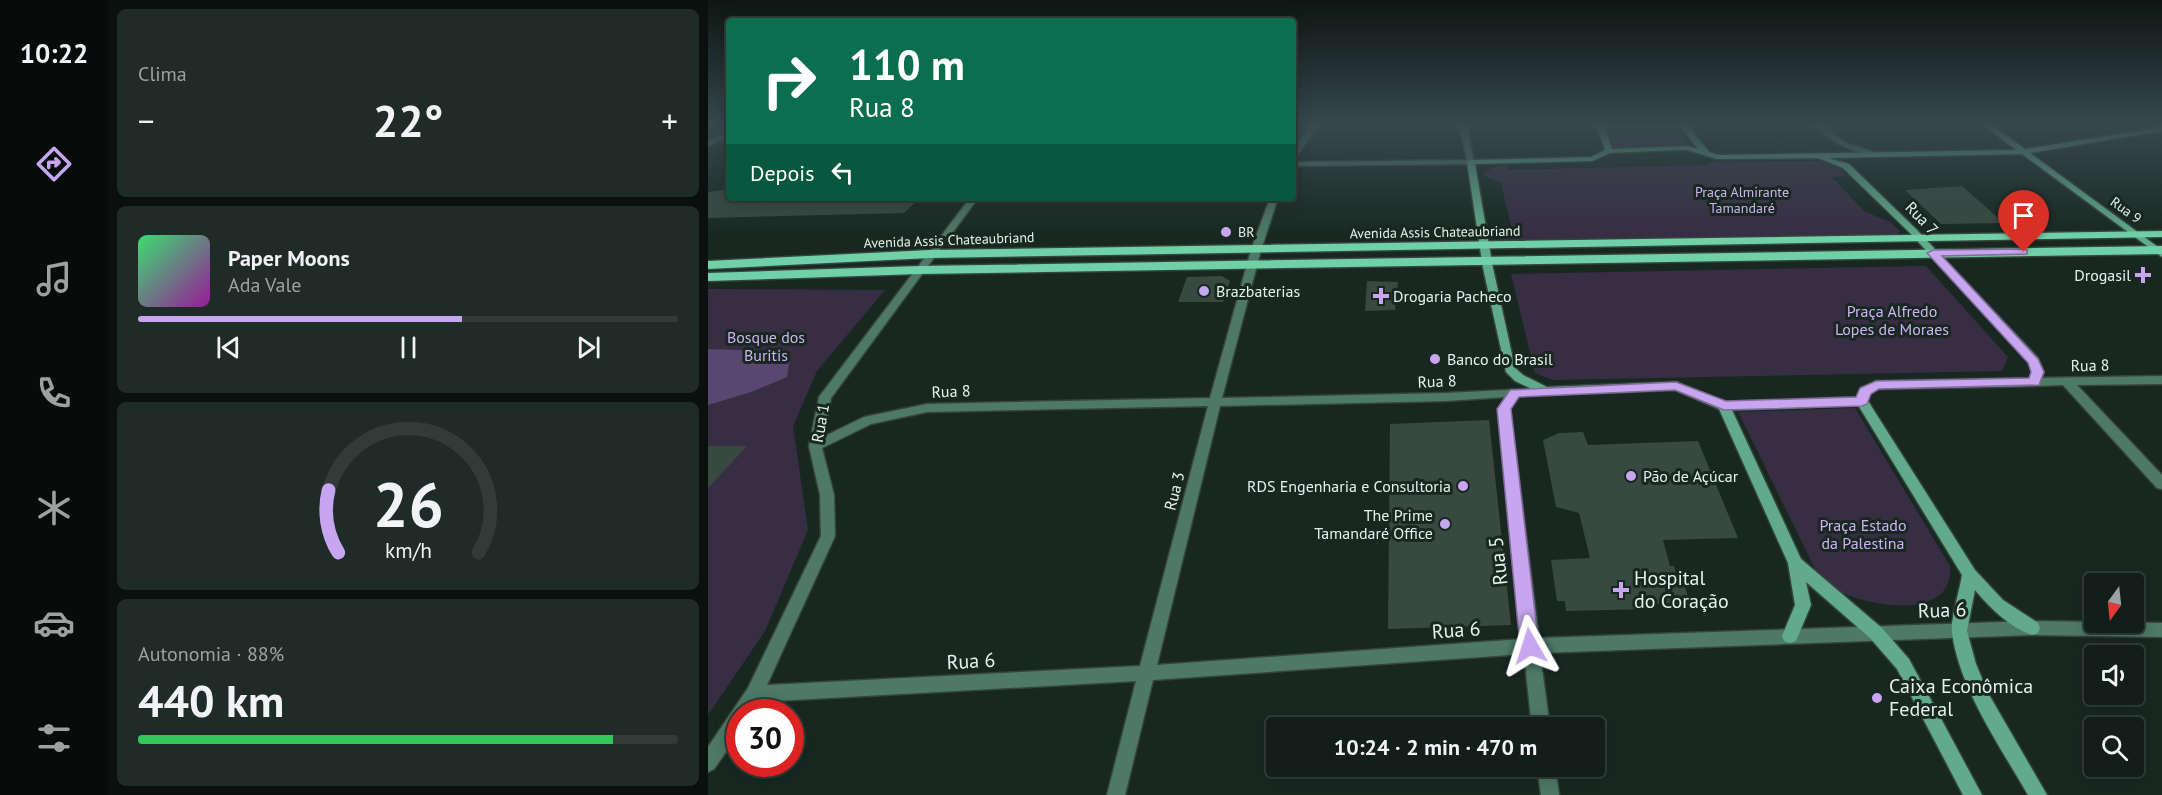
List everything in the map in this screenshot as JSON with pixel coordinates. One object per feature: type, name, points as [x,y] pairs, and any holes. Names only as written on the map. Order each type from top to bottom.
[{"type":"main road","points":[[1471,162],[1510,369],[1519,378],[1545,391]]},
{"type":"main road","name":"Rua 7","points":[[1833,162],[1846,166],[1919,238],[2034,361],[2038,372],[2034,382]]},
{"type":"main road","name":"Rua 9","points":[[2036,162],[2160,251]]},
{"type":"main road","name":"Avenida Assis Chateaubriand","points":[[708,277],[1486,246],[2162,234]]},
{"type":"main road","name":"Avenida Assis Chateaubriand","points":[[708,265],[930,254],[1488,261],[2160,251]]},
{"type":"main road","name":"Rua 8","points":[[1545,391],[1676,386],[1724,406],[1862,401],[1865,391],[1876,385],[2034,382]]},
{"type":"main road","points":[[1862,401],[1970,574],[1995,604],[2032,628]]},
{"type":"main road","points":[[1724,406],[1795,563],[1803,605],[1790,636]]},
{"type":"main road","points":[[1795,563],[1876,633],[1903,664],[1973,795]]},
{"type":"main road","points":[[1970,574],[1959,631],[1968,664],[1982,698],[2038,795]]},
{"type":"street","points":[[1296,164],[1462,162]]},
{"type":"street","name":"Rua 1","points":[[751,699],[828,536],[827,495],[815,446],[825,397],[972,201]]},
{"type":"street","name":"Rua 3","points":[[1116,795],[1215,402],[1254,257],[1273,201]]},
{"type":"street","name":"Rua 8","points":[[2034,382],[2162,380]]},
{"type":"street","points":[[2067,382],[2162,484]]},
{"type":"street","name":"Rua 8","points":[[815,446],[868,420],[927,408],[1446,397],[1545,391]]},
{"type":"street","name":"Rua 5","points":[[1515,393],[1504,409],[1539,717]]},
{"type":"street","name":"Rua 6","points":[[754,694],[1201,670],[1530,646],[2032,628],[2162,630]]},
{"type":"street","name":"Rua 1","points":[[708,763],[726,736]]},
{"type":"street","points":[[1548,777],[1550,795]]},
{"type":"green space","name":"Praça Almirante Tamandaré","points":[[1713,162],[1820,162],[1832,165],[1847,176],[1832,177],[1864,211],[1890,222],[1900,231],[1897,235],[1501,241],[1495,235],[1495,227],[1511,226],[1501,183],[1483,175],[1494,167],[1507,165],[1508,170],[1706,165]]},
{"type":"green space","name":"Praça Alfredo Lopes de Moraes","points":[[1926,266],[2008,357],[2002,371],[1553,380],[1535,373],[1511,274]]},
{"type":"green space","name":"Bosque dos Buritis","points":[[708,289],[885,290],[817,371],[793,426],[808,530],[765,631],[708,715]]},
{"type":"green space","name":"Praça Estado da Palestina","points":[[1855,408],[1950,566],[1948,584],[1939,595],[1925,602],[1890,605],[1872,602],[1841,592],[1818,575],[1738,412]]},
{"type":"shaded area","points":[[708,349],[774,351],[790,358],[787,377],[751,392],[708,405]]},
{"type":"building","points":[[1962,186],[2004,223],[1941,224],[1905,190]]},
{"type":"building","points":[[726,189],[726,201],[917,201],[904,213],[708,218],[708,192]]},
{"type":"building","name":"Brazbaterias","points":[[1222,276],[1230,281],[1223,302],[1178,302],[1187,277]]},
{"type":"building","name":"Drogaria Pacheco","points":[[1367,281],[1398,282],[1395,310],[1365,311]]},
{"type":"building","name":"The Prime Tamandaré Office","points":[[1489,420],[1511,625],[1388,629],[1390,424]]},
{"type":"building","name":"Pão de Açúcar","points":[[1583,432],[1588,445],[1698,441],[1738,538],[1663,540],[1670,566],[1674,566],[1677,578],[1682,579],[1690,602],[1653,604],[1650,609],[1566,611],[1565,601],[1557,601],[1551,560],[1590,558],[1579,513],[1556,507],[1543,440],[1559,433]]},
{"type":"building","points":[[708,446],[747,446],[708,488]]},
{"type":"place","name":"BR","points":[[1226,232]]},
{"type":"place","name":"Drogasil","points":[[2143,275]]},
{"type":"place","name":"Brazbaterias","points":[[1204,291]]},
{"type":"place","name":"Drogaria Pacheco","points":[[1381,296]]},
{"type":"place","name":"Banco do Brasil","points":[[1435,359]]},
{"type":"place","name":"Pão de Açúcar","points":[[1631,476]]},
{"type":"place","name":"RDS Engenharia e Consultoria","points":[[1463,486]]},
{"type":"place","name":"The Prime Tamandaré Office","points":[[1445,524]]},
{"type":"place","name":"Hospital do Coração","points":[[1621,590]]},
{"type":"place","name":"Caixa Econômica Federal","points":[[1877,698]]},
{"type":"route","points":[[1530,646],[1504,409],[1515,393],[1676,386],[1724,406],[1862,401],[1865,391],[1876,385],[2034,382],[2038,372],[2034,361],[1933,253],[2024,252]]}]
